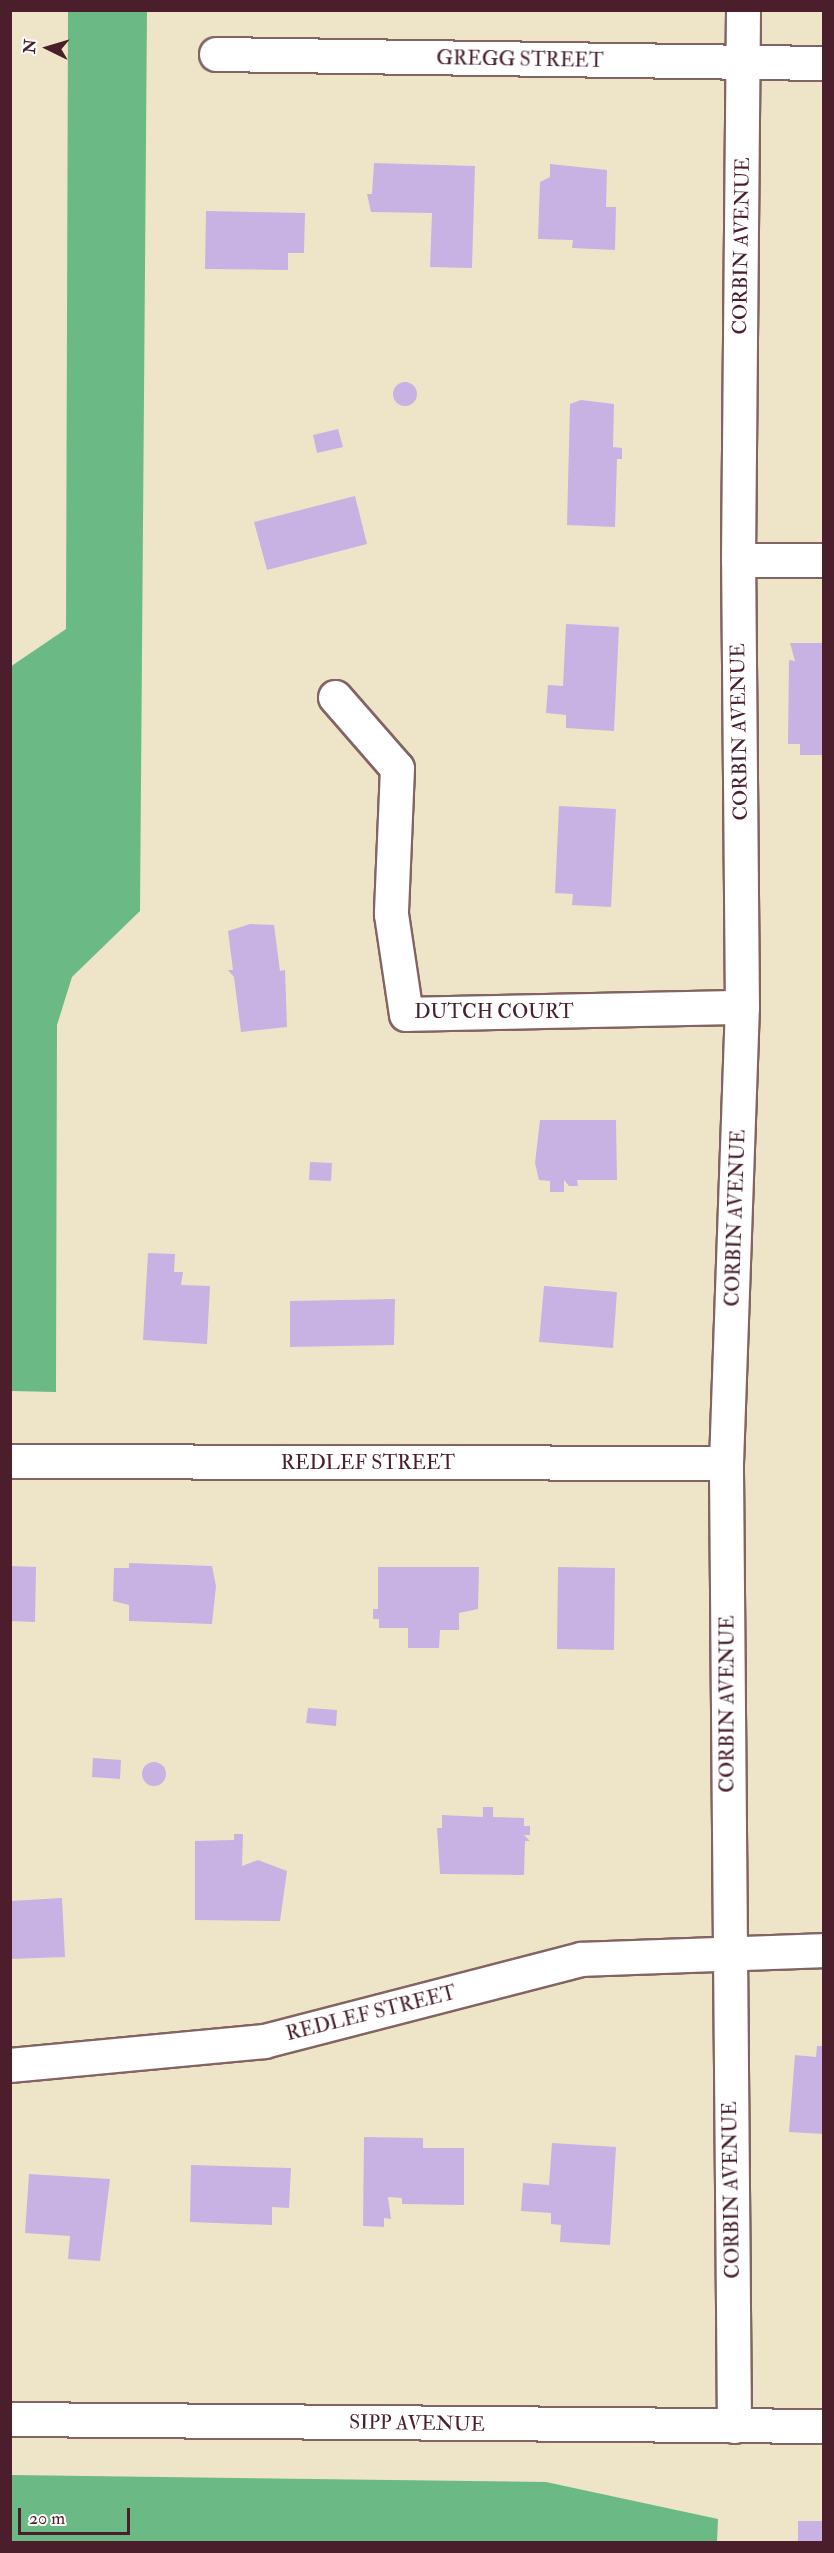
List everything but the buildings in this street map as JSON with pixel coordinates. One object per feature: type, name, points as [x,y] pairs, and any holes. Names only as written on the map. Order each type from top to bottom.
[{"type":"street","name":"CORBIN AVENUE","points":[[734,2426],[726,1463],[742,1007],[738,560],[743,10]]},
{"type":"street","name":"GREGG STREET","points":[[216,54],[824,63]]},
{"type":"street","points":[[738,560],[824,560]]},
{"type":"street","name":"DUTCH COURT","points":[[335,697],[397,768],[391,914],[406,1014],[742,1007]]},
{"type":"street","name":"REDLEF STREET","points":[[10,1461],[726,1463]]},
{"type":"street","name":"REDLEF STREET","points":[[10,2065],[264,2041],[581,1959],[824,1950]]},
{"type":"street","name":"SIPP AVENUE","points":[[10,2420],[824,2427]]},
{"type":"green space","points":[[68,11],[147,11],[140,911],[72,977],[57,1025],[56,1392],[11,1391],[10,667],[66,629]]},
{"type":"green space","points":[[11,2475],[546,2482],[718,2519],[717,2542],[11,2542]]}]
